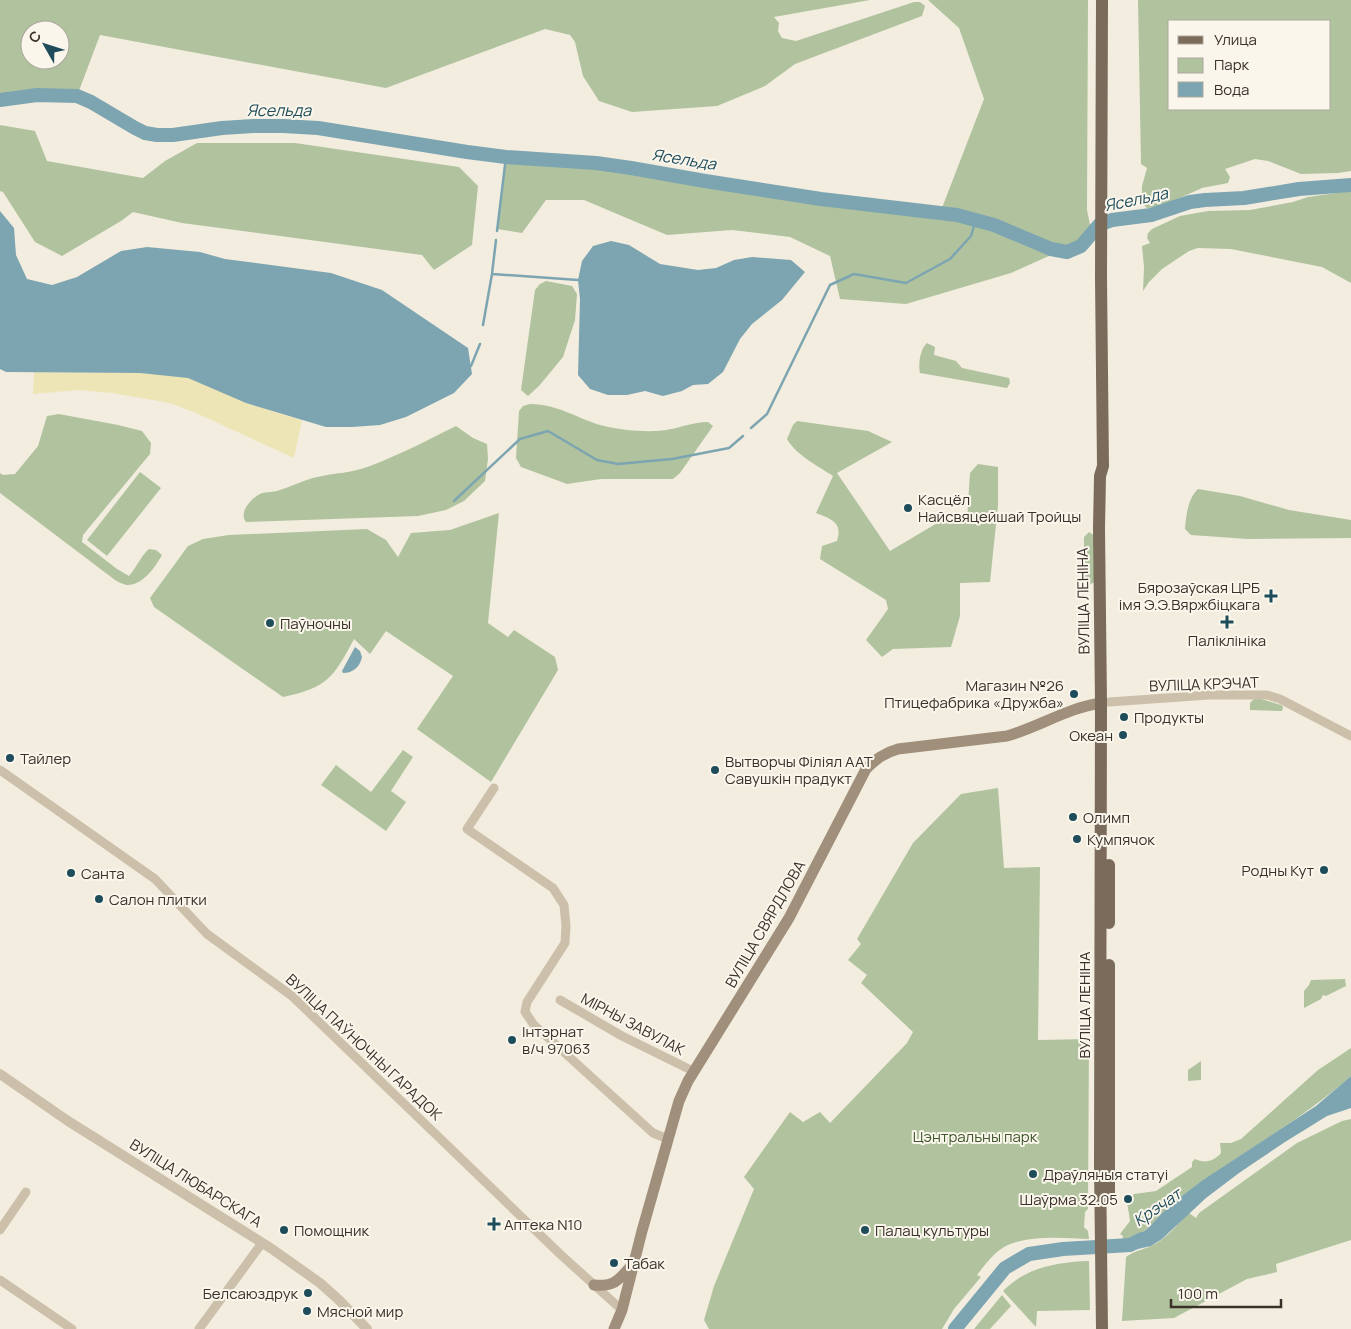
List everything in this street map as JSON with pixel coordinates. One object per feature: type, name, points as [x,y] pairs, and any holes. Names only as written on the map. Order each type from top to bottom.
[{"type":"main road","name":"ВУЛІЦА ЛЕНІНА","points":[[1102,0],[1101,278],[1103,466],[1106,477],[1105,1264],[1102,1329]]},
{"type":"main road","name":"ВУЛІЦА СВЯРДЛОВА","points":[[614,1329],[622,1310],[679,1101],[693,1071],[789,918],[866,769],[885,753],[898,749],[1007,736],[1076,708],[1105,703]]},
{"type":"main road","points":[[594,1285],[613,1284],[634,1263]]},
{"type":"main road","name":"ВУЛІЦА ЛЕНІНА","points":[[1105,1264],[1110,1329]]},
{"type":"street","name":"ВУЛІЦА КРЭЧАТ","points":[[1105,703],[1209,695],[1266,695],[1280,699],[1351,736]]},
{"type":"street","name":"ВУЛІЦА ПАЎНОЧНЫ ГАРАДОК","points":[[0,770],[155,879],[207,934],[292,996],[560,1254],[622,1310]]},
{"type":"street","points":[[494,788],[467,829],[553,888],[564,905],[565,943],[527,1002],[525,1012],[534,1025],[653,1133],[668,1139]]},
{"type":"street","name":"МІРНЫ ЗАВУЛАК","points":[[560,1000],[622,1036],[693,1071]]},
{"type":"street","name":"ВУЛІЦА ЛЮБАРСКАГА","points":[[0,1074],[68,1122],[262,1243],[320,1284],[339,1300],[367,1329]]},
{"type":"street","points":[[0,1230],[26,1192]]},
{"type":"street","points":[[199,1329],[262,1243]]},
{"type":"street","points":[[0,1280],[72,1329]]},
{"type":"green space","points":[[0,0],[870,0],[774,17],[779,23],[778,31],[782,38],[796,41],[914,2],[920,2],[925,6],[922,16],[795,64],[765,86],[717,106],[632,112],[599,101],[583,76],[575,42],[570,35],[545,29],[386,88],[100,35],[77,96],[37,95],[0,100]]},
{"type":"green space","points":[[928,0],[1088,0],[1087,210],[1092,234],[1079,247],[1060,251],[1011,273],[906,304],[840,299],[830,256],[790,237],[732,230],[667,235],[584,200],[546,200],[522,233],[497,229],[506,157],[596,163],[821,199],[940,213],[984,99],[959,28]]},
{"type":"green space","points":[[1138,0],[1351,0],[1351,171],[1301,174],[1268,161],[1255,159],[1225,169],[1230,177],[1228,183],[1202,188],[1160,207],[1147,208],[1142,203],[1142,186],[1147,168],[1141,164]]},
{"type":"green space","points":[[0,125],[35,131],[47,161],[143,178],[165,161],[197,143],[295,143],[459,167],[478,186],[472,245],[434,270],[422,255],[182,223],[133,212],[62,256],[35,242],[3,192],[0,191]]},
{"type":"green space","points":[[1351,191],[1351,283],[1322,267],[1231,249],[1198,248],[1189,251],[1162,269],[1143,291],[1144,267],[1142,246],[1150,243],[1147,238],[1148,233],[1152,229],[1180,216],[1208,211],[1250,210],[1293,202],[1308,197]]},
{"type":"green space","points":[[546,281],[572,286],[577,294],[575,320],[563,357],[539,386],[528,396],[521,390],[535,290]]},
{"type":"green space","points":[[927,343],[935,347],[934,355],[956,361],[962,368],[1009,378],[1010,383],[1007,388],[920,373],[920,357]]},
{"type":"green space","points":[[530,404],[550,407],[600,425],[624,430],[658,431],[708,422],[713,426],[680,473],[673,479],[601,479],[567,484],[521,467],[516,458],[519,411],[523,406]]},
{"type":"green space","points":[[59,414],[142,431],[151,443],[150,454],[83,535],[82,542],[129,576],[149,549],[156,550],[162,555],[148,575],[138,582],[126,585],[115,580],[0,493],[0,473],[3,475],[15,474],[38,446],[47,416]]},
{"type":"green space","points":[[797,421],[868,431],[892,442],[837,473],[890,551],[944,519],[967,521],[970,473],[978,464],[998,467],[998,505],[990,582],[960,583],[960,616],[951,647],[893,649],[882,657],[866,640],[888,609],[886,600],[820,559],[822,546],[837,541],[838,535],[837,525],[831,519],[816,513],[833,476],[802,455],[787,439],[793,425]]},
{"type":"green space","points":[[456,426],[473,438],[487,444],[488,459],[485,481],[464,501],[446,510],[418,516],[246,522],[244,518],[247,505],[262,493],[277,491],[317,477],[364,468],[403,452]]},
{"type":"green space","points":[[140,472],[161,488],[107,556],[87,540]]},
{"type":"green space","points":[[1198,489],[1240,496],[1289,510],[1351,520],[1351,538],[1248,539],[1191,535],[1185,529],[1186,519],[1192,497]]},
{"type":"green space","points":[[499,513],[488,623],[508,637],[514,630],[555,657],[558,670],[491,782],[417,729],[453,676],[386,631],[370,654],[354,639],[341,663],[328,679],[310,689],[283,697],[154,607],[150,598],[188,546],[203,539],[229,535],[367,529],[386,540],[398,557],[411,533],[450,530]]},
{"type":"green space","points":[[1089,532],[1095,536],[1096,580],[1088,585],[1084,581],[1084,537]]},
{"type":"green space","points":[[1254,699],[1261,699],[1281,705],[1283,707],[1282,711],[1250,710],[1250,703]]},
{"type":"green space","points":[[403,750],[413,757],[391,791],[406,802],[386,831],[321,785],[336,765],[371,792]]},
{"type":"green space","name":"Цэнтральны парк","points":[[998,788],[1004,868],[1040,867],[1038,1040],[1089,1039],[1088,1209],[1085,1212],[1084,1227],[1088,1231],[1089,1239],[1032,1239],[1010,1244],[1001,1249],[991,1257],[977,1275],[981,1277],[954,1309],[942,1329],[709,1329],[704,1320],[714,1286],[754,1189],[744,1177],[790,1112],[803,1122],[820,1112],[830,1123],[907,1043],[913,1032],[861,983],[867,975],[848,960],[861,944],[857,939],[913,843],[961,794]]},
{"type":"green space","points":[[1345,979],[1346,986],[1326,996],[1323,995],[1321,999],[1304,1008],[1304,991],[1311,980]]},
{"type":"green space","points":[[1351,1048],[1351,1076],[1310,1109],[1179,1198],[1145,1231],[1130,1241],[1122,1243],[1123,1236],[1120,1234],[1130,1221],[1127,1202],[1134,1194],[1156,1191],[1192,1167],[1192,1162],[1195,1159],[1209,1161],[1215,1158],[1221,1153],[1220,1143],[1231,1143],[1241,1139],[1318,1070]]},
{"type":"green space","points":[[1201,1061],[1201,1080],[1188,1081],[1188,1070]]},
{"type":"green space","points":[[1351,1119],[1351,1240],[1276,1264],[1277,1272],[1247,1279],[1174,1318],[1122,1321],[1126,1257],[1162,1240],[1189,1213],[1196,1218],[1199,1213],[1297,1143],[1342,1121]]},
{"type":"green space","points":[[1089,1261],[1090,1310],[1037,1311],[1036,1327],[1003,1291],[1022,1276],[1043,1267]]},
{"type":"green space","points":[[1002,1295],[1011,1306],[990,1329],[974,1329]]},
{"type":"sand","points":[[34,372],[140,373],[188,377],[246,403],[302,420],[294,458],[170,403],[112,393],[79,390],[33,394]]},
{"type":"water","points":[[0,211],[14,228],[16,255],[27,279],[52,285],[77,277],[121,251],[147,247],[200,252],[225,259],[331,273],[382,290],[468,348],[472,374],[454,393],[406,417],[380,425],[326,427],[246,403],[188,378],[140,373],[6,372],[0,369]]},
{"type":"water","points":[[611,241],[629,245],[660,264],[698,270],[716,268],[734,260],[752,257],[791,260],[805,272],[782,300],[752,324],[740,339],[723,372],[708,384],[693,385],[682,391],[663,396],[645,391],[627,395],[608,395],[590,389],[578,375],[580,299],[578,280],[582,261],[593,246]]},
{"type":"water","points":[[355,647],[360,651],[362,657],[360,664],[353,671],[343,673],[342,671]]},
{"type":"water","points":[[1351,1076],[1351,1108],[1327,1116],[1239,1173],[1206,1198],[1162,1239],[1151,1246],[1129,1251],[1126,1248],[1127,1243],[1147,1229],[1171,1204],[1203,1180],[1316,1106]]},
{"type":"waterway","name":"Ясельда","points":[[0,100],[37,95],[77,96],[145,133],[157,135],[253,126],[318,128],[506,157],[596,163],[821,199],[957,215],[994,225],[1051,249],[1067,252],[1081,246],[1099,225],[1112,220],[1151,215],[1190,202],[1244,198],[1299,189],[1351,185]]},
{"type":"waterway","points":[[497,231],[506,157]]},
{"type":"waterway","points":[[751,428],[767,414],[830,285],[854,274],[906,283],[950,259],[971,236],[976,219]]},
{"type":"waterway","points":[[483,325],[496,240]]},
{"type":"waterway","points":[[492,274],[578,280]]},
{"type":"waterway","points":[[471,366],[480,344]]},
{"type":"waterway","points":[[454,501],[520,439],[548,431],[597,460],[618,464],[672,459],[729,448],[743,436]]},
{"type":"waterway","name":"Крэчат","points":[[955,1329],[1005,1268],[1029,1254],[1063,1249],[1130,1245],[1142,1239]]},
{"type":"place","name":"Касцёл Найсвяцейшай Тройцы","points":[[908,508]]},
{"type":"place","name":"Бярозаўская ЦРБ імя Э.Э.Вяржбіцкага","points":[[1271,596]]},
{"type":"place","name":"Паліклініка","points":[[1227,622]]},
{"type":"place","name":"Паўночны","points":[[270,623]]},
{"type":"place","name":"Магазин №26 Птицефабрика «Дружба»","points":[[1074,694]]},
{"type":"place","name":"Продукты","points":[[1124,717]]},
{"type":"place","name":"Океан","points":[[1123,735]]},
{"type":"place","name":"Тайлер","points":[[10,758]]},
{"type":"place","name":"Вытворчы Філіял ААТ Савушкін прадукт","points":[[715,770]]},
{"type":"place","name":"Олимп","points":[[1073,817]]},
{"type":"place","name":"Кумпячок","points":[[1077,839]]},
{"type":"place","name":"Родны Кут","points":[[1324,870]]},
{"type":"place","name":"Санта","points":[[71,873]]},
{"type":"place","name":"Салон плитки","points":[[99,899]]},
{"type":"place","name":"Інтэрнат в/ч 97063","points":[[512,1040]]},
{"type":"place","name":"Драўляныя статуі","points":[[1033,1174]]},
{"type":"place","name":"Шаўрма 32.05","points":[[1128,1199]]},
{"type":"place","name":"Аптека N10","points":[[494,1224]]},
{"type":"place","name":"Помощник","points":[[284,1230]]},
{"type":"place","name":"Палац культуры","points":[[865,1230]]},
{"type":"place","name":"Табак","points":[[614,1263]]},
{"type":"place","name":"Белсаюздрук","points":[[308,1293]]},
{"type":"place","name":"Мясной мир","points":[[307,1311]]}]
